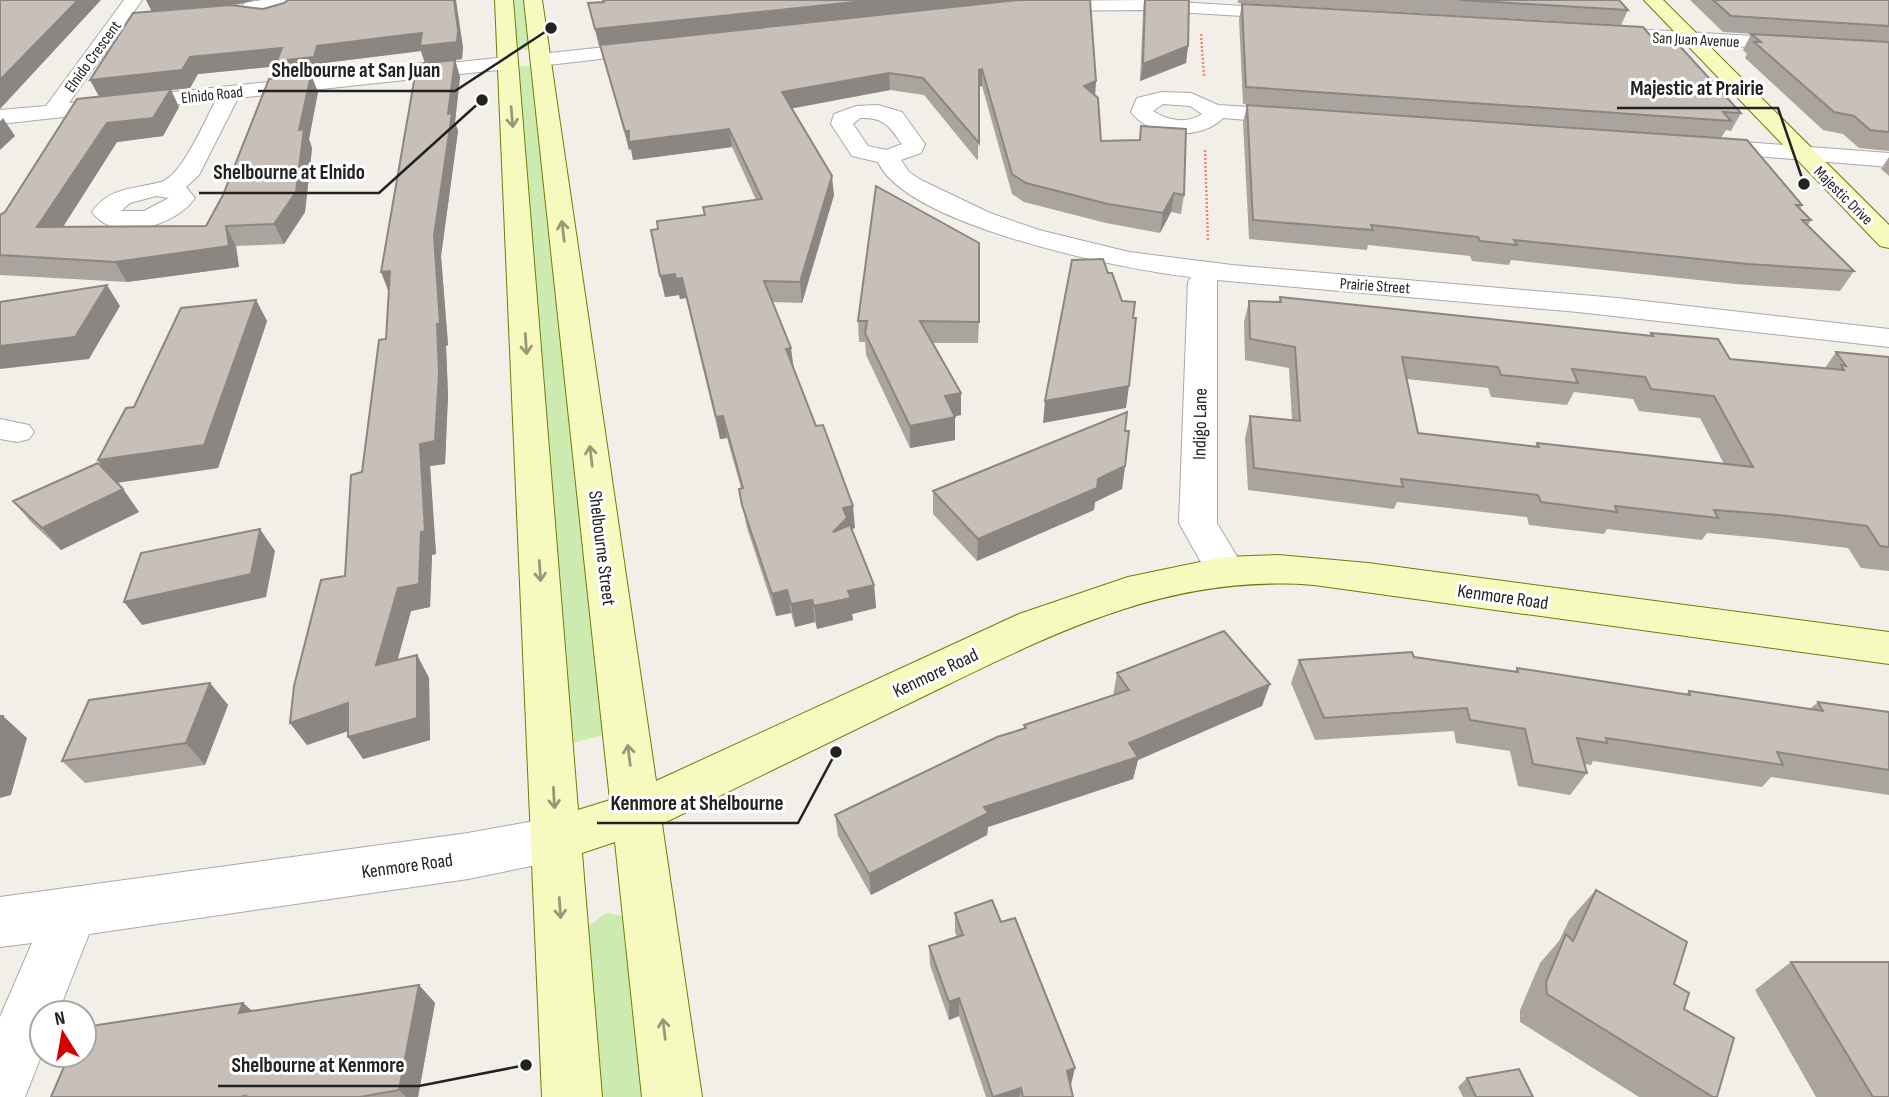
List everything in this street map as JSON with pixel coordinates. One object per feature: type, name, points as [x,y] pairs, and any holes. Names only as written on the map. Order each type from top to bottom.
[{"type":"main road","name":"Shelbourne Street","points":[[504,0],[524,61],[636,813],[672,1097]]},
{"type":"main road","name":"Shelbourne Street","points":[[533,0],[524,61],[556,839],[572,1097]]},
{"type":"main road","name":"Majestic Drive","points":[[1653,0],[1889,240]]},
{"type":"main road","name":"Kenmore Road","points":[[556,839],[636,813],[1034,625],[1100,599],[1157,582],[1225,570],[1298,570],[1368,577],[1889,648]]},
{"type":"street","name":"Elnido Crescent","points":[[52,112],[133,0]]},
{"type":"street","points":[[1022,8],[1142,5],[1307,15]]},
{"type":"street","points":[[116,23],[141,21]]},
{"type":"street","name":"San Juan Avenue","points":[[1581,32],[1889,50]]},
{"type":"street","points":[[524,61],[670,46]]},
{"type":"street","name":"Elnido Road","points":[[0,117],[524,61]]},
{"type":"street","points":[[167,189],[187,175],[231,92]]},
{"type":"street","points":[[1206,117],[1322,119]]},
{"type":"street","points":[[1677,144],[1889,160]]},
{"type":"street","name":"Prairie Street","points":[[888,157],[891,168],[900,178],[970,215],[1014,233],[1081,251],[1208,272],[1581,303],[1889,338]]},
{"type":"street","name":"Indigo Lane","points":[[1208,272],[1202,282],[1198,523],[1225,570]]},
{"type":"street","name":"Kenmore Road","points":[[0,922],[468,856],[556,839]]},
{"type":"street","points":[[0,1086],[72,911]]},
{"type":"path","points":[[1201,34],[1205,80]]},
{"type":"path","points":[[1206,117],[1208,272]]},
{"type":"green space","points":[[510,0],[527,0],[533,49],[513,51]]},
{"type":"green space","points":[[535,65],[612,733],[564,745],[515,67]]},
{"type":"green space","points":[[606,913],[628,917],[654,1097],[591,1097],[586,928]]},
{"type":"building","points":[[0,0],[78,0],[0,80]]},
{"type":"building","points":[[288,0],[454,0],[457,42],[420,46],[422,33],[317,46],[314,57],[277,61],[282,48],[190,57],[182,70],[90,80],[133,13],[230,5],[263,9]]},
{"type":"building","points":[[603,0],[874,0],[595,29],[588,3],[604,2]]},
{"type":"building","points":[[1019,0],[1090,0],[1096,81],[1084,86],[1098,98],[1101,141],[1140,140],[1141,126],[1186,129],[1184,195],[1174,193],[1163,213],[1108,204],[1026,183],[1012,174],[982,69],[979,70],[979,143],[923,78],[889,73],[782,92],[832,176],[800,282],[764,281],[791,348],[786,349],[816,426],[823,425],[853,506],[843,508],[847,518],[833,532],[850,525],[874,585],[848,591],[851,598],[814,606],[812,600],[791,604],[787,590],[772,594],[742,505],[739,489],[743,488],[723,416],[716,417],[682,278],[676,279],[675,274],[660,276],[651,230],[658,229],[657,221],[705,215],[703,207],[762,199],[729,129],[629,142],[629,131],[625,131],[600,45]]},
{"type":"building","points":[[1145,0],[1189,0],[1188,46],[1143,64]]},
{"type":"building","points":[[1460,0],[1619,0],[1628,10]]},
{"type":"building","points":[[1713,0],[1889,0],[1889,26],[1731,16]]},
{"type":"building","points":[[1242,4],[1643,27],[1656,42],[1677,43],[1741,113],[1723,112],[1731,121],[1246,87]]},
{"type":"building","points":[[1751,34],[1889,42],[1889,132],[1870,130],[1854,116],[1834,112],[1754,42],[1761,42]]},
{"type":"building","points":[[455,60],[448,114],[452,113],[434,236],[440,324],[437,324],[439,373],[435,441],[420,444],[425,531],[421,532],[419,584],[398,588],[376,665],[417,655],[417,718],[348,737],[348,703],[290,723],[294,686],[321,580],[345,576],[351,475],[362,472],[379,340],[386,339],[390,271],[381,272],[417,64]]},
{"type":"building","points":[[311,75],[299,130],[304,129],[296,192],[274,224],[226,226],[229,246],[115,262],[0,255],[0,215],[5,212],[77,99],[171,89],[153,118],[107,123],[37,227],[206,226],[223,195],[269,79]]},
{"type":"building","points":[[1247,105],[1747,140],[1802,205],[1796,205],[1811,220],[1802,220],[1854,271],[1748,264],[1514,240],[1517,245],[1480,241],[1478,237],[1371,225],[1373,230],[1253,220]]},
{"type":"building","points":[[876,186],[979,243],[979,322],[920,321],[961,393],[945,396],[955,417],[910,426],[865,333],[867,321],[858,321]]},
{"type":"building","points":[[1103,259],[1108,273],[1112,273],[1122,301],[1135,302],[1133,318],[1136,318],[1129,386],[1045,401],[1072,260]]},
{"type":"building","points":[[107,285],[75,337],[0,346],[0,302]]},
{"type":"building","points":[[1280,297],[1653,336],[1651,333],[1718,339],[1730,359],[1844,370],[1841,365],[1846,366],[1836,352],[1889,357],[1889,547],[1880,546],[1867,526],[1779,515],[1714,510],[1718,518],[1615,506],[1617,512],[1541,502],[1538,495],[1401,479],[1403,487],[1254,468],[1250,416],[1300,421],[1295,347],[1250,339],[1249,301],[1281,302]],"holes":[[[1402,357],[1498,367],[1501,375],[1578,383],[1572,369],[1645,377],[1651,389],[1714,396],[1753,467],[1418,433]]]},
{"type":"building","points":[[256,300],[204,445],[98,460],[126,408],[134,407],[181,308]]},
{"type":"building","points":[[1127,412],[1125,431],[1129,431],[1125,466],[1098,479],[1097,488],[978,539],[933,491]]},
{"type":"building","points":[[98,463],[123,489],[42,528],[13,501]]},
{"type":"building","points":[[260,529],[251,574],[124,602],[141,553]]},
{"type":"building","points":[[1224,631],[1270,684],[1129,743],[1138,757],[984,807],[988,813],[869,874],[835,815],[997,737],[1026,728],[1024,725],[1129,690],[1117,673]]},
{"type":"building","points":[[1412,652],[1414,657],[1518,672],[1517,668],[1690,695],[1689,691],[1823,711],[1818,702],[1889,712],[1889,770],[1777,752],[1783,765],[1606,738],[1607,743],[1577,738],[1587,773],[1533,764],[1525,729],[1470,720],[1467,708],[1324,718],[1299,660]]},
{"type":"building","points":[[210,683],[186,743],[62,761],[89,700]]},
{"type":"building","points":[[1596,890],[1687,942],[1674,984],[1689,993],[1684,1009],[1734,1038],[1717,1097],[1547,994],[1546,982],[1566,934],[1573,941]]},
{"type":"building","points":[[992,900],[1001,922],[1015,918],[1075,1068],[1067,1071],[1073,1097],[1023,1097],[1021,1088],[993,1097],[959,998],[949,1002],[929,946],[963,935],[955,913]]},
{"type":"building","points":[[1791,962],[1889,962],[1889,1097],[1873,1097]]},
{"type":"building","points":[[419,985],[399,1090],[360,1097],[51,1097],[63,1069],[98,1069],[98,1025],[243,1003],[239,1013]]},
{"type":"building","points":[[1519,1069],[1533,1097],[1476,1097],[1467,1078]]},
{"type":"place","name":"Shelbourne at San Juan","points":[[551,28]]},
{"type":"place","name":"Shelbourne at Elnido","points":[[482,100]]},
{"type":"place","name":"Majestic at Prairie","points":[[1804,184]]},
{"type":"place","name":"Kenmore at Shelbourne","points":[[836,752]]},
{"type":"place","name":"Shelbourne at Kenmore","points":[[526,1065]]}]
